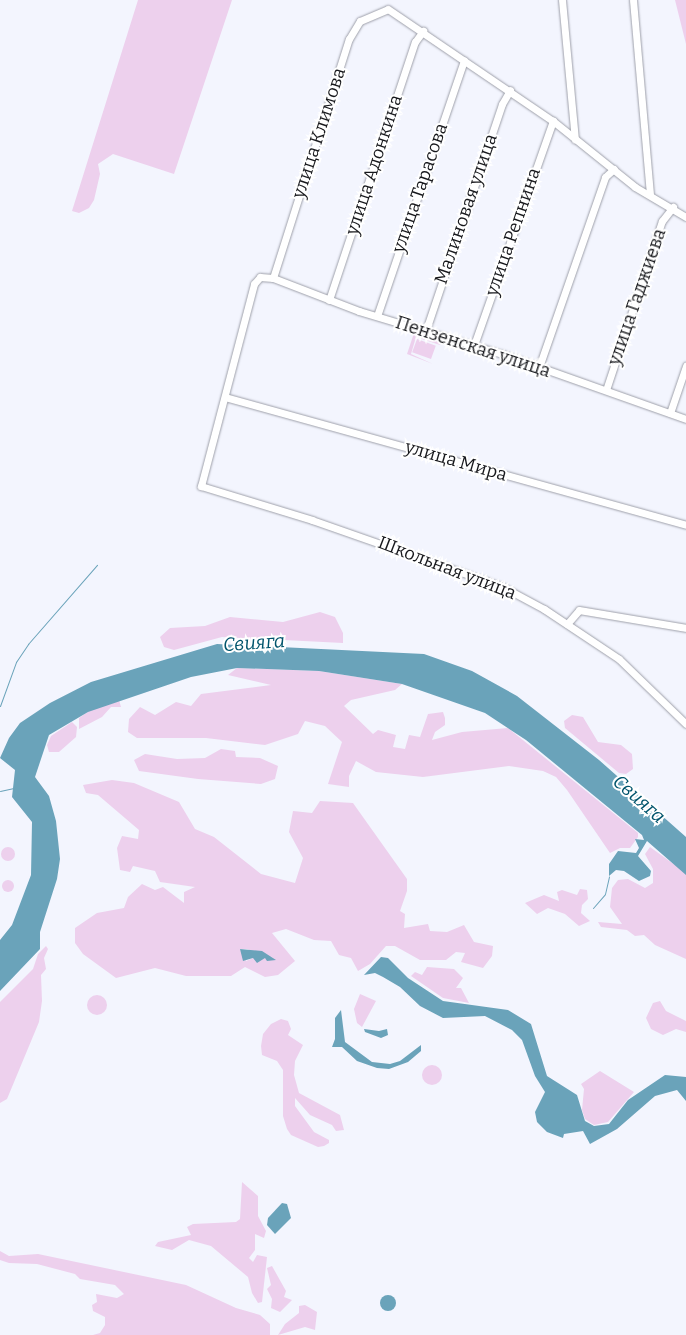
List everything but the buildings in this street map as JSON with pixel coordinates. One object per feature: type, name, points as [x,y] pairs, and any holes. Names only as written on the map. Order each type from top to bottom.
[{"type":"street","points":[[562,0],[575,138]]},
{"type":"street","points":[[633,0],[650,194]]},
{"type":"street","name":"улица Климова","points":[[273,278],[352,32],[360,21],[388,8],[423,32]]},
{"type":"street","points":[[423,32],[510,90],[614,169],[686,217]]},
{"type":"street","name":"улица Адонкина","points":[[329,300],[415,42],[423,32]]},
{"type":"street","name":"улица Тарасова","points":[[377,316],[464,60]]},
{"type":"street","name":"Малиновая улица","points":[[426,330],[502,104],[510,90]]},
{"type":"street","name":"улица Репнина","points":[[474,345],[553,121]]},
{"type":"street","points":[[538,367],[605,177],[614,169]]},
{"type":"street","name":"улица Гаджиева","points":[[606,390],[662,221],[673,207]]},
{"type":"street","name":"Пензенская улица","points":[[225,397],[254,284],[260,277],[273,278],[329,300],[474,345],[686,419]]},
{"type":"street","points":[[670,413],[686,366]]},
{"type":"street","name":"Школьная улица","points":[[225,397],[201,486],[312,520],[477,576],[544,609],[619,659],[686,724]]},
{"type":"street","name":"улица Мира","points":[[225,397],[686,524]]},
{"type":"street","points":[[567,624],[579,610],[686,627]]},
{"type":"shaded area","points":[[138,0],[232,0],[174,174],[113,154],[98,164],[100,174],[94,200],[89,208],[79,213],[72,211]]},
{"type":"shaded area","points":[[675,0],[686,0],[686,44]]},
{"type":"shaded area","points":[[414,333],[441,343],[440,345],[416,337],[411,354],[433,364],[407,354]]},
{"type":"shaded area","points":[[417,339],[436,346],[431,359],[412,352]]},
{"type":"shaded area","points":[[320,612],[335,617],[343,633],[343,643],[222,637],[174,650],[164,647],[160,637],[170,628],[205,626],[230,617],[283,622]]},
{"type":"shaded area","points":[[237,668],[319,671],[402,684],[395,690],[351,700],[344,706],[373,734],[378,730],[396,735],[393,747],[405,749],[409,735],[420,737],[428,714],[443,712],[445,718],[445,725],[435,732],[432,740],[462,732],[508,728],[638,833],[638,837],[630,848],[620,848],[610,853],[567,790],[556,777],[543,771],[509,766],[423,777],[376,772],[356,761],[349,776],[349,787],[328,784],[342,742],[325,726],[305,721],[298,734],[265,745],[206,738],[137,738],[128,732],[129,719],[140,707],[155,715],[176,702],[191,706],[201,694],[271,685],[228,675]]},
{"type":"shaded area","points":[[119,700],[121,707],[111,707],[102,717],[79,729],[79,718],[96,706]]},
{"type":"shaded area","points":[[572,715],[583,717],[598,742],[621,745],[632,754],[633,769],[626,774],[619,773],[565,728],[564,721]]},
{"type":"shaded area","points":[[72,722],[77,727],[76,737],[59,752],[49,752],[47,745],[51,736]]},
{"type":"shaded area","points":[[221,749],[235,751],[236,757],[260,758],[278,766],[275,779],[261,784],[198,779],[139,771],[134,760],[145,754],[177,759],[205,758]]},
{"type":"shaded area","points":[[112,780],[134,783],[179,802],[195,829],[214,837],[261,874],[295,883],[303,858],[289,832],[293,811],[312,813],[320,801],[353,803],[407,879],[407,891],[400,911],[405,914],[404,928],[428,924],[430,931],[447,932],[464,925],[474,942],[493,946],[492,956],[483,968],[461,962],[465,953],[456,952],[446,960],[420,960],[395,946],[386,946],[370,964],[358,971],[351,958],[339,955],[331,941],[314,940],[286,929],[272,933],[295,961],[278,975],[265,977],[245,967],[231,976],[186,976],[155,968],[116,978],[83,954],[75,943],[75,928],[97,913],[124,908],[128,897],[142,884],[155,890],[163,887],[184,903],[184,892],[195,887],[160,882],[155,871],[133,866],[130,872],[120,870],[117,848],[122,836],[138,839],[139,830],[98,795],[86,793],[83,785]],"holes":[[[240,949],[247,949],[273,958],[253,958],[246,961]]]},
{"type":"shaded area","points":[[8,847],[13,849],[15,854],[13,859],[8,861],[3,859],[1,854],[3,849]]},
{"type":"shaded area","points":[[650,847],[686,873],[686,959],[655,945],[644,935],[635,936],[627,930],[601,927],[598,922],[622,924],[610,907],[612,888],[618,880],[628,879],[645,888],[653,883],[653,869],[645,854]]},
{"type":"shaded area","points":[[10,880],[13,881],[13,891],[6,892],[3,891],[2,884],[3,881]]},
{"type":"shaded area","points":[[580,889],[587,890],[588,899],[582,905],[581,913],[590,921],[579,926],[565,914],[548,908],[537,914],[525,903],[544,895],[559,901],[557,892],[562,890],[577,895]]},
{"type":"shaded area","points":[[46,946],[48,949],[44,958],[46,969],[41,975],[42,1001],[39,1022],[7,1099],[0,1103],[0,1002],[33,969],[38,954]]},
{"type":"shaded area","points":[[427,967],[454,969],[463,978],[456,988],[461,988],[469,1003],[443,998],[411,976],[415,972],[422,975]]},
{"type":"shaded area","points":[[360,994],[376,1001],[362,1027],[357,1023],[354,1009]]},
{"type":"shaded area","points":[[97,995],[104,998],[107,1005],[104,1012],[97,1015],[90,1012],[87,1005],[90,998]]},
{"type":"shaded area","points":[[660,1001],[666,1011],[686,1021],[686,1032],[676,1029],[663,1035],[651,1029],[646,1018],[653,1003]]},
{"type":"shaded area","points":[[281,1019],[288,1021],[291,1029],[288,1035],[303,1045],[295,1061],[294,1075],[299,1093],[340,1115],[344,1130],[336,1131],[332,1125],[310,1115],[295,1098],[295,1106],[314,1132],[329,1140],[329,1143],[324,1146],[318,1147],[291,1135],[287,1129],[283,1116],[283,1070],[277,1061],[262,1055],[261,1046],[263,1034],[271,1024]]},
{"type":"shaded area","points":[[432,1065],[439,1068],[442,1075],[439,1082],[432,1085],[425,1082],[422,1075],[425,1068]]},
{"type":"shaded area","points":[[600,1071],[634,1092],[608,1122],[594,1125],[585,1119],[582,1110],[584,1089],[581,1084]]},
{"type":"shaded area","points":[[242,1182],[258,1196],[258,1216],[266,1231],[264,1238],[255,1234],[255,1250],[249,1258],[253,1262],[257,1255],[267,1257],[262,1302],[258,1303],[252,1293],[248,1277],[211,1246],[189,1240],[172,1250],[155,1246],[158,1242],[191,1235],[187,1227],[193,1224],[236,1222],[240,1219]]},
{"type":"shaded area","points":[[0,1251],[9,1256],[38,1254],[186,1285],[236,1308],[260,1315],[270,1324],[270,1335],[93,1335],[100,1333],[105,1325],[105,1317],[93,1311],[92,1305],[97,1302],[96,1294],[117,1298],[124,1294],[115,1285],[80,1279],[75,1274],[37,1264],[9,1263],[0,1260]]},
{"type":"shaded area","points":[[272,1266],[286,1291],[284,1297],[292,1300],[280,1312],[271,1308],[272,1299],[267,1289],[271,1285],[267,1268]]},
{"type":"shaded area","points":[[305,1305],[317,1312],[315,1330],[305,1327],[278,1335],[285,1324],[299,1313],[299,1306]]},
{"type":"water","name":"Свияга","points":[[217,644],[424,654],[472,671],[517,696],[599,760],[686,837],[686,875],[647,841],[638,856],[651,871],[650,876],[639,881],[624,871],[616,870],[609,876],[609,864],[618,851],[636,853],[639,848],[635,839],[644,840],[642,835],[526,740],[485,713],[402,684],[319,671],[237,668],[191,677],[88,712],[49,735],[35,777],[49,796],[56,821],[60,859],[57,879],[40,932],[40,949],[0,991],[0,940],[12,925],[31,875],[32,822],[12,797],[15,770],[0,758],[9,738],[20,723],[50,703],[91,682]]},
{"type":"water","points":[[240,949],[262,951],[276,960],[267,961],[265,958],[257,963],[253,958],[243,961]]},
{"type":"water","points":[[381,957],[388,958],[408,978],[443,1001],[508,1010],[531,1024],[547,1076],[577,1095],[585,1121],[594,1126],[609,1124],[628,1100],[665,1075],[686,1077],[686,1101],[677,1090],[655,1096],[617,1129],[590,1144],[583,1131],[564,1134],[563,1138],[547,1132],[537,1122],[535,1112],[545,1092],[535,1076],[522,1040],[512,1030],[485,1016],[443,1018],[420,1006],[400,987],[383,977],[375,973],[364,975]]},
{"type":"water","points":[[341,1010],[345,1042],[372,1062],[390,1064],[400,1061],[421,1045],[421,1051],[408,1062],[389,1069],[377,1068],[357,1061],[342,1047],[332,1047],[335,1039],[335,1018]]},
{"type":"water","points":[[364,1029],[379,1031],[387,1029],[388,1035],[381,1038],[365,1032]]},
{"type":"water","points":[[282,1203],[287,1204],[291,1218],[275,1234],[267,1225],[268,1218]]},
{"type":"water","points":[[388,1295],[394,1297],[396,1303],[394,1309],[388,1311],[382,1309],[380,1303],[382,1297]]},
{"type":"waterway","points":[[0,706],[16,662],[28,644],[97,565]]},
{"type":"waterway","points":[[0,791],[14,788]]},
{"type":"waterway","points":[[593,908],[605,894],[609,876]]}]
